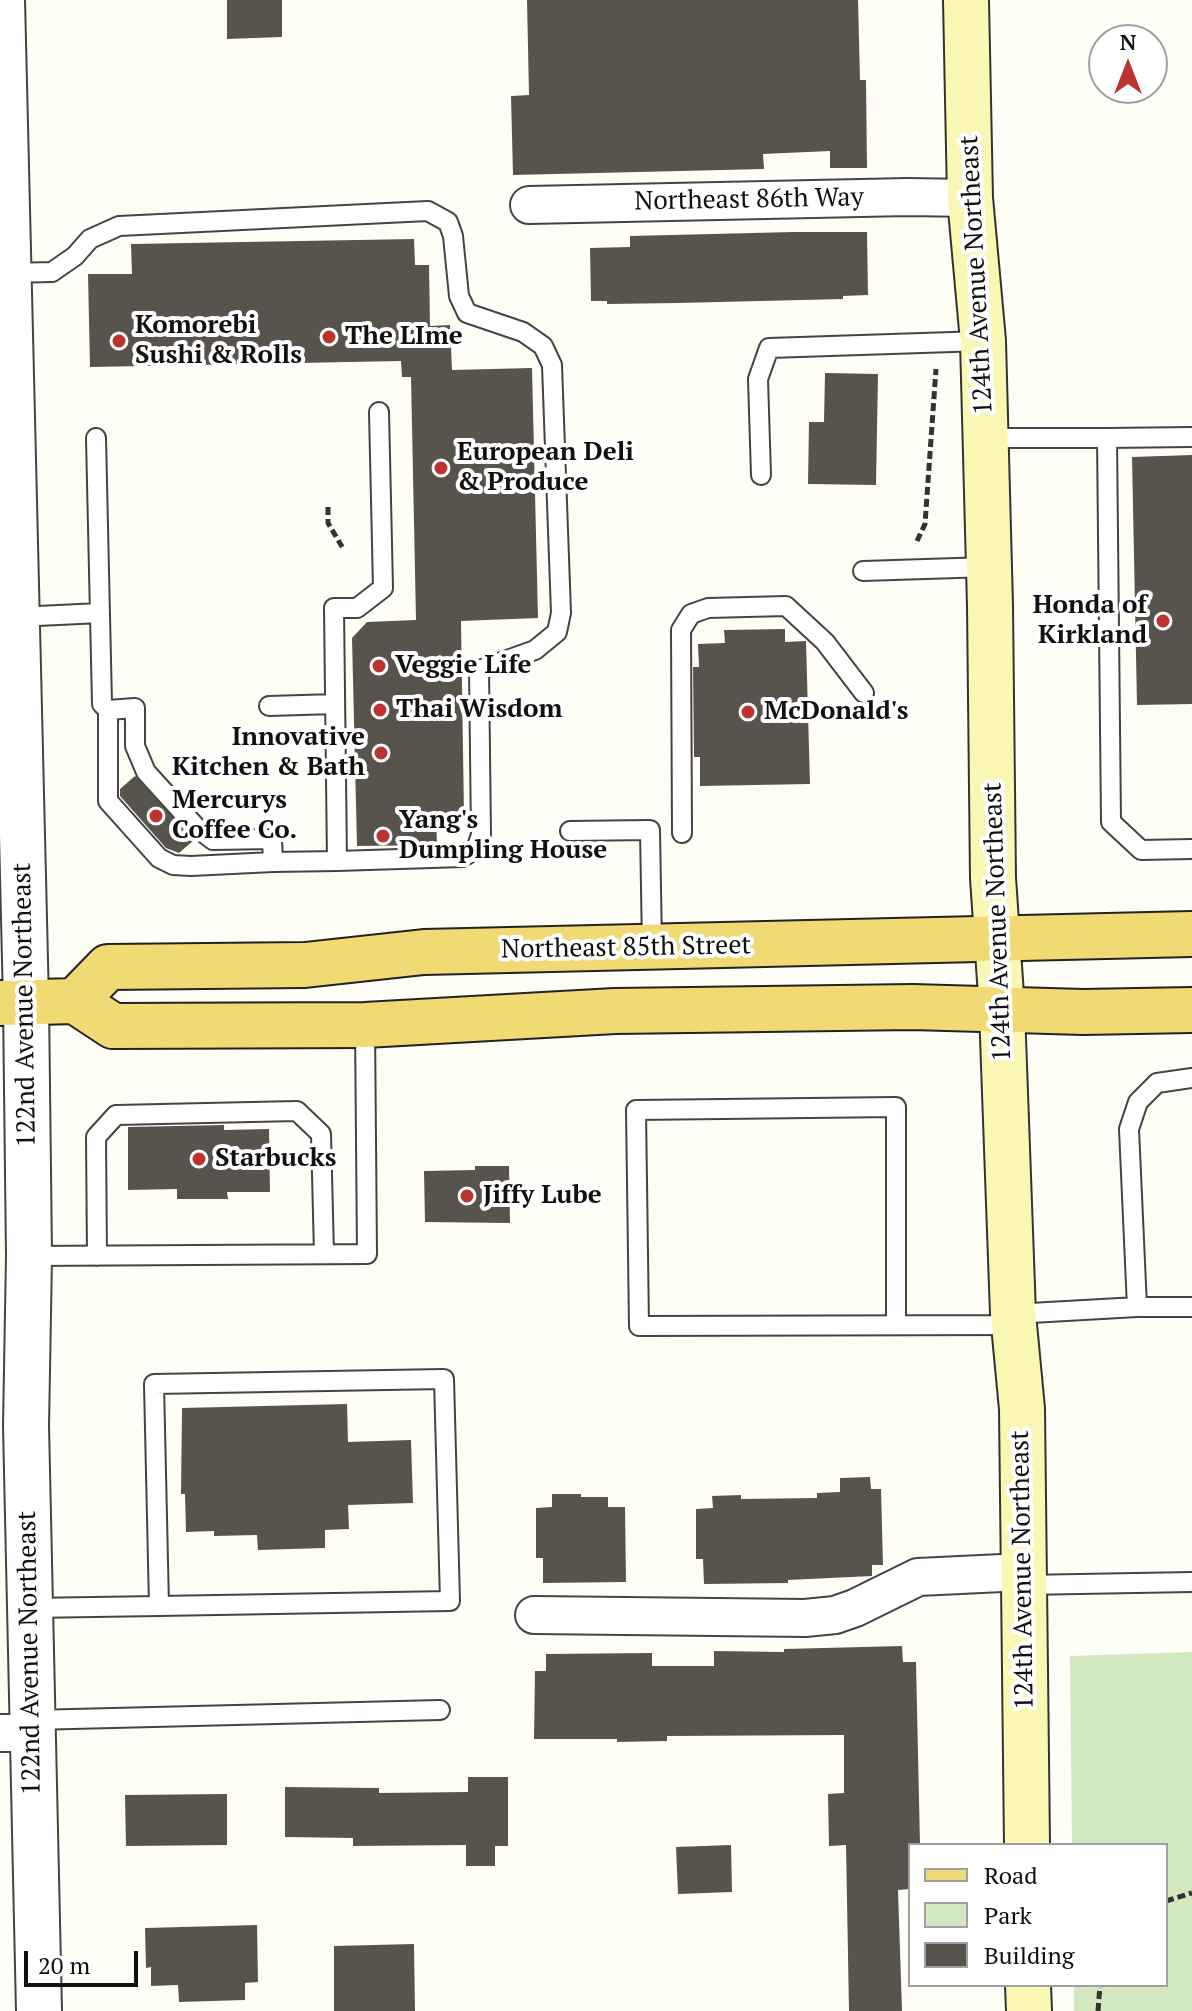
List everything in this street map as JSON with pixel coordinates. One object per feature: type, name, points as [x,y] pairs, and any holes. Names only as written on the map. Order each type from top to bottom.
[{"type":"main road","name":"124th Avenue Northeast","points":[[966,0],[970,198],[983,341],[993,878],[1002,1010],[1014,1320],[1022,1409],[1027,1843]]},
{"type":"main road","name":"Northeast 85th Street","points":[[75,1001],[108,967],[305,965],[424,952],[1192,934]]},
{"type":"main road","points":[[13,1002],[75,1001],[113,1026],[365,1025],[615,1011],[913,1007],[1083,1012],[1192,1010]]},
{"type":"main road","points":[[1028,1987],[1029,2011]]},
{"type":"street","name":"122nd Avenue Northeast","points":[[2,0],[5,273],[17,617],[13,1002],[21,1185],[29,1256],[19,1426],[29,1608],[21,1729],[39,2011]]},
{"type":"street","name":"Northeast 86th Way","points":[[529,205],[970,198]]},
{"type":"street","points":[[534,1615],[805,1618],[835,1615],[855,1608],[918,1577],[1023,1579]]},
{"type":"lane","points":[[5,273],[52,272],[75,256],[90,239],[119,226],[428,211],[448,222],[453,236],[459,296],[467,313],[523,332],[543,346],[552,365],[561,613],[557,632],[535,650],[479,670],[481,835],[476,849],[463,857],[191,866],[173,865],[159,858],[108,801],[108,710],[102,704],[96,438]]},
{"type":"lane","points":[[761,475],[758,379],[769,348],[983,341]]},
{"type":"lane","points":[[337,861],[334,608],[357,608],[383,588],[379,412]]},
{"type":"lane","points":[[985,438],[1192,437]]},
{"type":"lane","points":[[1107,438],[1111,822],[1141,850],[1192,849]]},
{"type":"lane","points":[[863,571],[988,567]]},
{"type":"lane","points":[[682,833],[681,630],[691,614],[708,608],[786,606],[825,642],[864,693]]},
{"type":"lane","points":[[17,617],[100,613]]},
{"type":"lane","points":[[269,706],[335,704]]},
{"type":"lane","points":[[108,710],[135,708],[135,746],[146,772],[196,827],[213,840],[272,839],[273,862]]},
{"type":"lane","points":[[570,831],[650,830],[652,949]]},
{"type":"lane","points":[[29,1256],[367,1254],[365,1025]]},
{"type":"lane","points":[[1137,1307],[1129,1129],[1138,1102],[1157,1083],[1192,1078]]},
{"type":"lane","points":[[896,1325],[896,1107],[636,1110],[639,1326],[896,1325],[1014,1320],[1137,1307],[1192,1307]]},
{"type":"lane","points":[[97,1256],[96,1137],[116,1115],[297,1111],[321,1134],[324,1254]]},
{"type":"lane","points":[[29,1608],[159,1606],[450,1601],[444,1379],[154,1384],[159,1606]]},
{"type":"lane","points":[[1023,1579],[1192,1582]]},
{"type":"lane","points":[[21,1729],[440,1710]]},
{"type":"path","points":[[328,507],[328,523],[344,550]]},
{"type":"path","points":[[1168,1900],[1192,1893]]},
{"type":"path","points":[[1098,2011],[1100,1987]]},
{"type":"green space","points":[[1192,1652],[1192,2011],[1074,2011],[1074,1987],[1168,1987],[1168,1843],[1072,1843],[1070,1656]]},
{"type":"building","points":[[227,0],[282,0],[282,37],[227,39]]},
{"type":"building","points":[[527,0],[858,0],[860,80],[866,80],[867,168],[830,168],[830,151],[763,154],[764,169],[513,175],[511,96],[529,95]]},
{"type":"building","points":[[867,232],[868,295],[843,296],[843,299],[678,303],[607,304],[607,301],[591,301],[590,248],[630,247],[630,236]]},
{"type":"building","points":[[414,239],[415,265],[429,265],[430,326],[450,325],[452,370],[532,368],[538,618],[461,621],[464,816],[436,817],[437,845],[357,846],[352,638],[367,622],[416,620],[411,377],[402,377],[401,361],[90,367],[88,274],[132,274],[131,244]]},
{"type":"building","points":[[825,373],[878,374],[876,485],[808,484],[809,422],[824,422]]},
{"type":"building","name":"Honda of Kirkland","points":[[1192,455],[1192,704],[1137,705],[1132,457]]},
{"type":"building","name":"McDonald's","points":[[785,629],[785,642],[806,641],[810,784],[700,786],[700,757],[694,757],[693,667],[699,667],[698,644],[725,643],[724,630]]},
{"type":"building","name":"Mercurys Coffee Co.","points":[[135,776],[194,840],[179,853],[166,848],[120,796],[120,789]]},
{"type":"building","name":"Starbucks","points":[[224,1125],[224,1130],[269,1129],[270,1192],[227,1192],[228,1199],[177,1199],[177,1189],[128,1190],[128,1127]]},
{"type":"building","name":"Jiffy Lube","points":[[475,1166],[509,1166],[510,1223],[425,1222],[424,1171],[475,1170]]},
{"type":"building","points":[[347,1404],[348,1442],[411,1440],[413,1503],[348,1505],[349,1529],[325,1530],[325,1548],[258,1550],[257,1535],[214,1536],[214,1531],[186,1532],[185,1494],[181,1494],[182,1408]]},
{"type":"building","points":[[870,1477],[871,1489],[881,1489],[883,1565],[872,1565],[872,1576],[788,1580],[788,1583],[704,1584],[703,1559],[696,1559],[696,1509],[713,1508],[712,1496],[741,1495],[741,1499],[817,1498],[817,1493],[840,1492],[840,1478]]},
{"type":"building","points":[[552,1494],[608,1497],[608,1507],[625,1507],[626,1582],[543,1583],[543,1558],[536,1558],[536,1508],[552,1507]]},
{"type":"building","points":[[902,1646],[903,1662],[916,1662],[920,1843],[908,1843],[908,1889],[898,1890],[902,2011],[849,2011],[846,1845],[829,1846],[828,1794],[844,1793],[844,1735],[667,1736],[667,1741],[617,1742],[617,1739],[534,1739],[535,1671],[546,1671],[546,1654],[652,1653],[652,1666],[714,1666],[714,1651],[784,1652],[784,1649]]},
{"type":"building","points":[[468,1777],[508,1777],[508,1846],[495,1846],[495,1866],[466,1866],[466,1845],[353,1846],[353,1838],[285,1837],[285,1787],[379,1788],[379,1793],[468,1792]]},
{"type":"building","points":[[227,1794],[227,1845],[126,1846],[125,1795]]},
{"type":"building","points":[[731,1845],[732,1892],[678,1894],[676,1847]]},
{"type":"building","points":[[257,1925],[258,1982],[245,1983],[245,2000],[179,2002],[178,1985],[151,1986],[151,1967],[146,1968],[145,1928]]},
{"type":"building","points":[[414,1944],[415,2011],[334,2011],[334,1946]]},
{"type":"place","name":"The LIme","points":[[329,337]]},
{"type":"place","name":"Komorebi Sushi & Rolls","points":[[119,341]]},
{"type":"place","name":"European Deli & Produce","points":[[441,468]]},
{"type":"place","name":"Honda of Kirkland","points":[[1163,621]]},
{"type":"place","name":"Veggie Life","points":[[379,666]]},
{"type":"place","name":"Thai Wisdom","points":[[380,710]]},
{"type":"place","name":"McDonald's","points":[[748,712]]},
{"type":"place","name":"Innovative Kitchen & Bath","points":[[381,753]]},
{"type":"place","name":"Mercurys Coffee Co.","points":[[156,816]]},
{"type":"place","name":"Yang's Dumpling House","points":[[383,836]]},
{"type":"place","name":"Starbucks","points":[[199,1159]]},
{"type":"place","name":"Jiffy Lube","points":[[467,1196]]}]
